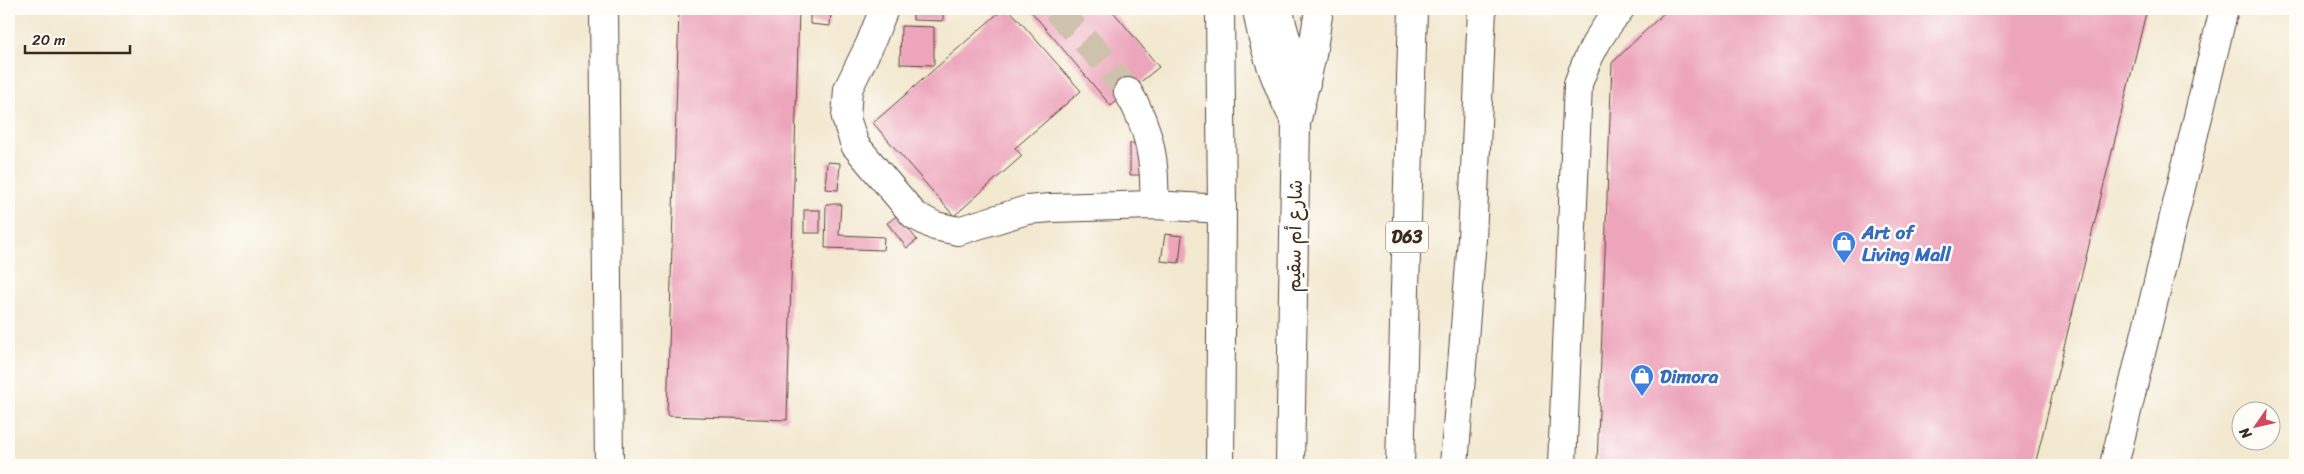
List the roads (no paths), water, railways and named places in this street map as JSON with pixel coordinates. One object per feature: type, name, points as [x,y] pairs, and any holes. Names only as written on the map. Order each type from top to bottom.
[{"type":"main road","points":[[604,9],[609,465]]},
{"type":"main road","points":[[884,9],[870,44],[848,89],[846,118],[855,145],[914,215],[935,226],[958,230],[1026,210],[1051,208],[1154,205],[1222,209]]},
{"type":"main road","points":[[1220,9],[1222,209],[1220,465]]},
{"type":"main road","points":[[1257,9],[1268,59],[1280,92],[1296,123]]},
{"type":"main road","points":[[1279,9],[1283,32],[1292,58],[1306,83]]},
{"type":"main road","name":"شارع أم سقيم","points":[[1290,465],[1296,123],[1306,83],[1319,9]]},
{"type":"main road","name":"D63","points":[[1400,465],[1413,9]]},
{"type":"main road","points":[[1454,465],[1472,239],[1482,9]]},
{"type":"main road","points":[[1562,465],[1578,84],[1587,56],[1602,31],[1620,9]]},
{"type":"main road","points":[[2114,465],[2224,9]]},
{"type":"main road","points":[[1128,92],[1146,129],[1153,153],[1155,178],[1154,205]]},
{"type":"tunnel","points":[[1056,9],[1107,64],[1128,92]]},
{"type":"place","name":"Art of Living Mall","points":[[1844,264]]},
{"type":"place","name":"Dimora","points":[[1642,397]]}]
